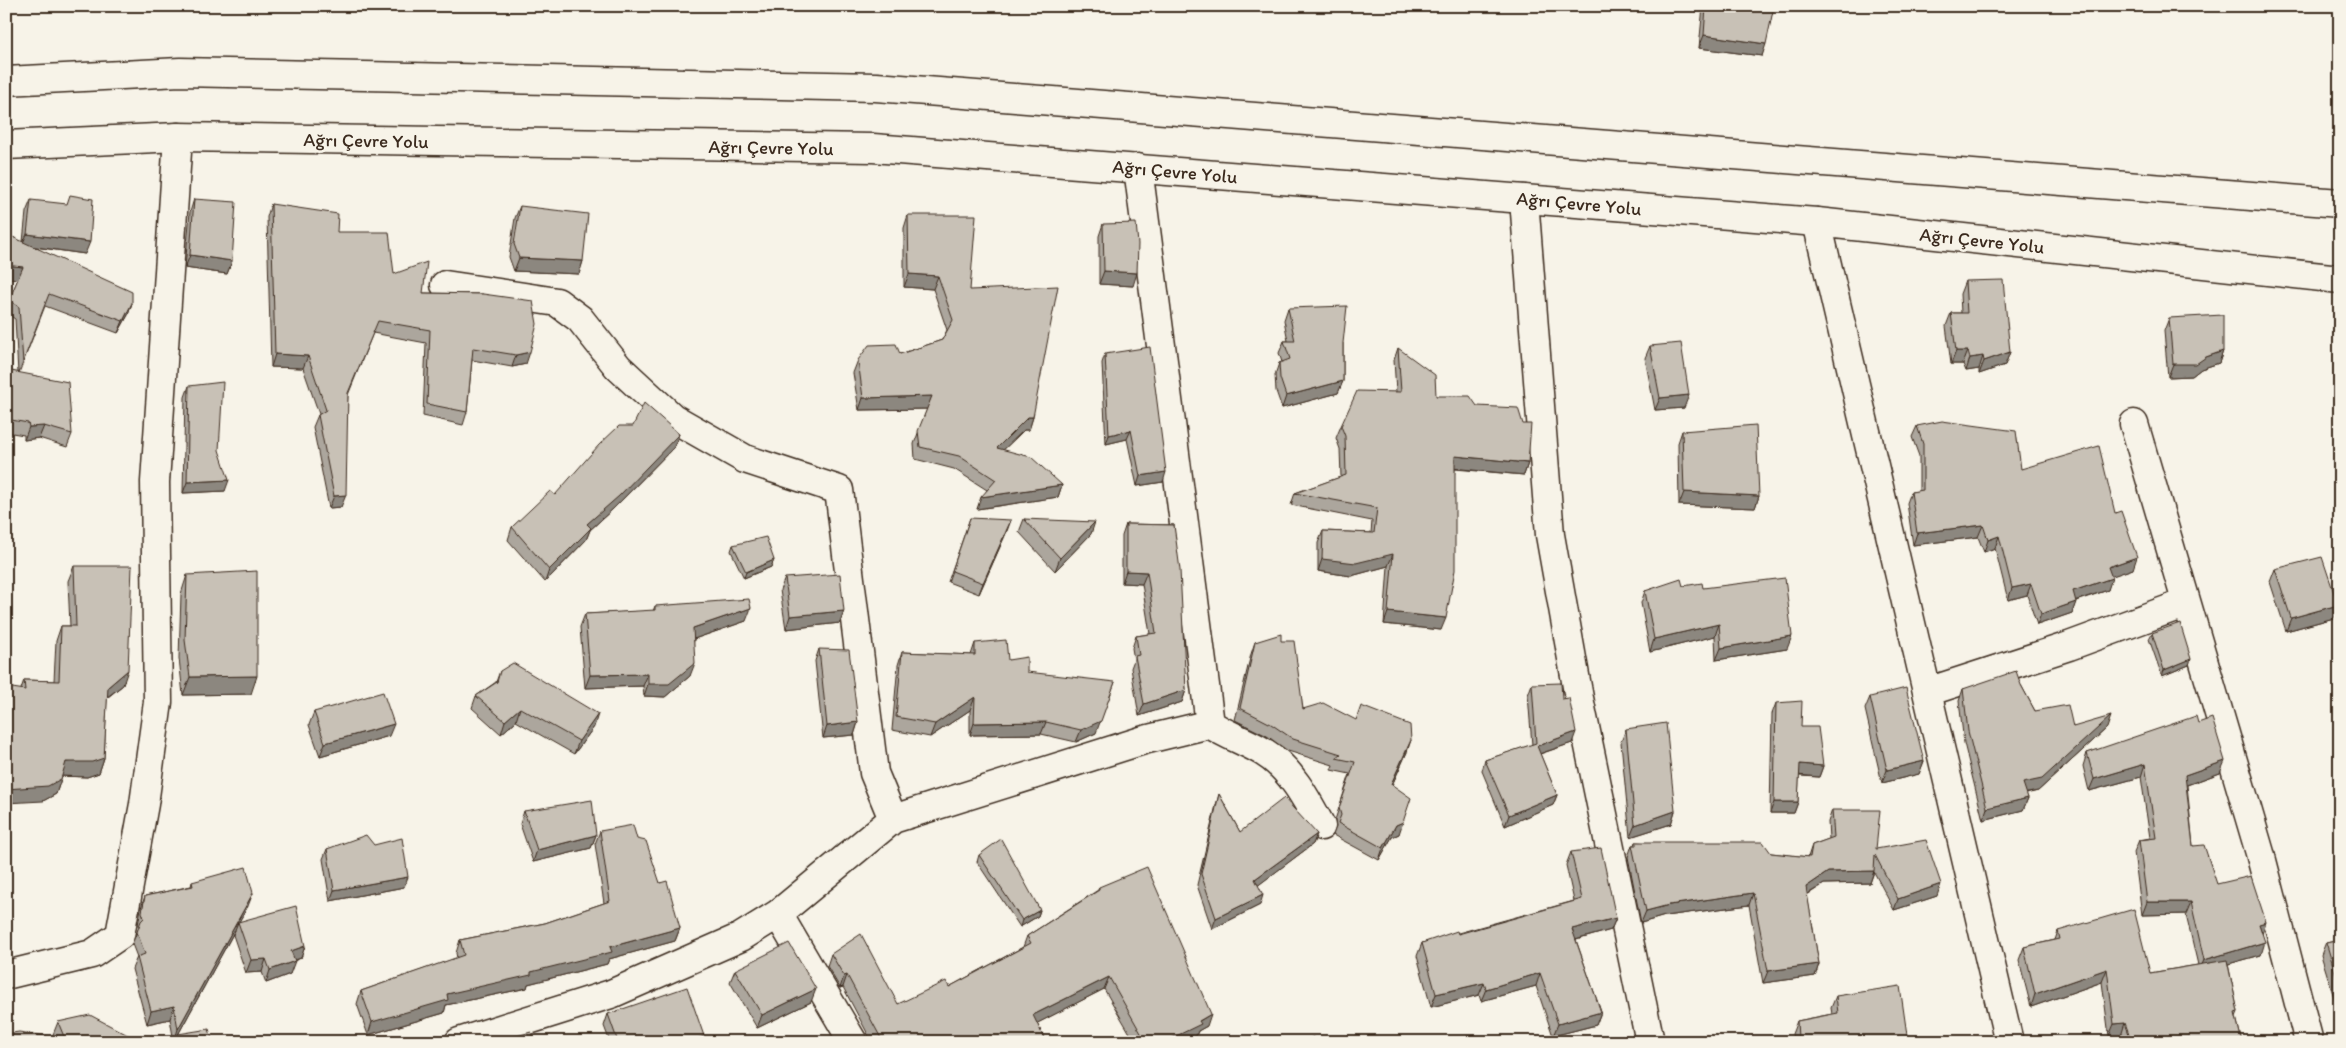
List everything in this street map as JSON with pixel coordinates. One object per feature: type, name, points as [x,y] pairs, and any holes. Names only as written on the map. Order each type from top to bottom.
[{"type":"main road","points":[[6,81],[180,72],[876,87],[2340,202]]},
{"type":"main road","points":[[6,975],[92,954],[120,935],[144,804],[158,702],[155,482],[178,137]]},
{"type":"main road","name":"Ağrı Çevre Yolu","points":[[6,145],[178,137],[873,148],[1816,222],[2340,279]]},
{"type":"main road","points":[[1138,168],[1210,724]]},
{"type":"main road","points":[[1524,198],[1550,535],[1579,698],[1650,1042]]},
{"type":"main road","points":[[1816,222],[2009,1042]]},
{"type":"main road","points":[[445,286],[557,302],[580,319],[618,367],[673,418],[745,459],[839,490],[874,773],[893,818]]},
{"type":"main road","points":[[2134,424],[2260,853],[2309,1042]]},
{"type":"main road","points":[[1927,692],[2069,646],[2186,603]]},
{"type":"main road","points":[[459,1042],[611,994],[741,937],[778,914],[893,818],[1144,740],[1210,724],[1228,736],[1266,753],[1300,786],[1321,826]]},
{"type":"main road","points":[[778,914],[853,1042]]},
{"type":"building","points":[[1706,6],[1774,6],[1766,44],[1704,35]]},
{"type":"building","points":[[70,195],[93,199],[90,242],[27,234],[31,200],[67,204]]},
{"type":"building","points":[[194,199],[236,202],[232,261],[190,255]]},
{"type":"building","points":[[271,204],[338,214],[337,232],[389,232],[394,274],[427,262],[423,293],[483,294],[533,301],[537,324],[530,352],[516,355],[473,348],[467,412],[427,404],[430,330],[378,321],[348,393],[346,495],[334,496],[318,415],[326,410],[308,356],[275,354]]},
{"type":"building","points":[[520,206],[588,214],[583,261],[519,258],[514,244]]},
{"type":"building","points":[[908,215],[976,215],[970,290],[1058,286],[1033,417],[1028,417],[997,448],[1031,457],[1062,485],[981,497],[996,480],[959,456],[920,447],[918,431],[932,396],[863,398],[858,360],[869,345],[896,344],[900,354],[942,340],[953,320],[938,276],[909,274]]},
{"type":"building","points":[[1136,223],[1138,244],[1137,273],[1104,271],[1103,224]]},
{"type":"building","points":[[6,234],[132,292],[132,303],[123,321],[49,294],[23,362],[19,307],[9,300],[23,267],[6,265]]},
{"type":"building","points":[[2003,280],[2010,352],[1984,361],[1983,356],[1970,358],[1968,351],[1956,351],[1951,313],[1967,313],[1965,281]]},
{"type":"building","points":[[1347,306],[1343,343],[1343,381],[1286,396],[1280,378],[1279,363],[1290,359],[1284,341],[1295,341],[1288,308]]},
{"type":"building","points":[[2223,315],[2223,351],[2206,357],[2196,364],[2173,364],[2169,318]]},
{"type":"building","points":[[1681,343],[1689,395],[1660,398],[1650,346]]},
{"type":"building","points":[[1150,347],[1166,472],[1140,476],[1131,430],[1109,435],[1105,354]]},
{"type":"building","points":[[1398,348],[1435,375],[1436,396],[1470,396],[1477,406],[1518,408],[1523,424],[1531,424],[1528,463],[1455,456],[1455,570],[1446,618],[1388,612],[1393,554],[1356,563],[1322,559],[1323,531],[1374,533],[1377,508],[1295,493],[1346,475],[1345,436],[1341,426],[1357,391],[1401,392]]},
{"type":"building","points":[[6,370],[68,382],[72,434],[44,426],[29,427],[28,423],[6,419]]},
{"type":"building","points":[[223,382],[219,450],[229,480],[187,482],[189,386]]},
{"type":"building","points":[[644,403],[679,434],[619,496],[587,524],[591,528],[549,570],[512,527],[550,491],[555,495],[599,445],[619,426],[633,426]]},
{"type":"building","points":[[1942,421],[2016,431],[2021,469],[2099,446],[2115,513],[2121,511],[2137,557],[2108,567],[2112,578],[2073,591],[2076,602],[2041,614],[2031,584],[2012,588],[1999,536],[1988,540],[1983,525],[1917,533],[1911,492],[1923,490],[1923,444],[1917,426]]},
{"type":"building","points":[[1756,425],[1759,496],[1684,492],[1682,431]]},
{"type":"building","points":[[970,518],[1011,520],[983,583],[952,571]]},
{"type":"building","points":[[1024,519],[1095,522],[1060,558]]},
{"type":"building","points":[[1126,524],[1174,525],[1180,570],[1186,690],[1144,704],[1135,656],[1139,655],[1136,636],[1156,633],[1147,572],[1126,571]]},
{"type":"building","points":[[766,537],[774,560],[746,572],[733,545]]},
{"type":"building","points":[[2322,557],[2338,605],[2291,618],[2275,569]]},
{"type":"building","points":[[74,566],[132,566],[128,670],[108,687],[104,758],[92,762],[66,762],[61,779],[48,786],[6,789],[6,687],[25,690],[24,680],[59,681],[61,626],[76,626]]},
{"type":"building","points":[[257,571],[257,676],[190,677],[185,640],[187,575]]},
{"type":"building","points":[[840,574],[844,611],[790,616],[785,578]]},
{"type":"building","points":[[1785,578],[1792,636],[1721,648],[1719,624],[1654,639],[1645,591],[1681,579],[1683,586],[1702,583],[1703,588]]},
{"type":"building","points":[[749,599],[751,608],[693,628],[695,663],[669,684],[648,684],[648,674],[590,675],[585,614],[655,610],[655,606]]},
{"type":"building","points":[[2180,623],[2191,659],[2164,670],[2152,633]]},
{"type":"building","points":[[1281,634],[1281,641],[1294,641],[1303,709],[1323,703],[1356,720],[1361,706],[1410,725],[1411,740],[1391,784],[1411,798],[1403,822],[1396,825],[1383,848],[1338,823],[1341,815],[1339,808],[1355,762],[1336,758],[1341,754],[1293,739],[1271,724],[1240,708],[1255,642]]},
{"type":"building","points":[[1006,640],[1008,660],[1027,657],[1027,672],[1115,682],[1101,721],[1081,730],[1046,722],[974,723],[975,697],[935,724],[896,717],[902,652],[975,655],[975,643]]},
{"type":"building","points":[[819,649],[849,650],[858,722],[827,726]]},
{"type":"building","points":[[513,663],[598,714],[579,741],[520,708],[505,721],[476,696],[497,682],[500,671]]},
{"type":"building","points":[[2016,671],[2035,711],[2068,705],[2073,727],[2111,716],[2042,779],[2023,783],[2028,798],[1987,808],[1968,731],[1963,689]]},
{"type":"building","points":[[1561,683],[1562,699],[1569,698],[1576,732],[1537,746],[1557,795],[1509,815],[1485,760],[1536,743],[1532,684]]},
{"type":"building","points":[[1906,688],[1924,761],[1887,770],[1870,697]]},
{"type":"building","points":[[383,692],[394,724],[325,743],[314,712]]},
{"type":"building","points":[[1802,701],[1801,727],[1818,727],[1823,766],[1800,764],[1798,802],[1774,802],[1776,703]]},
{"type":"building","points":[[2196,716],[2198,723],[2212,718],[2225,761],[2185,775],[2193,846],[2204,845],[2217,884],[2251,876],[2266,922],[2259,924],[2265,942],[2204,960],[2191,902],[2147,902],[2139,840],[2156,838],[2145,764],[2094,779],[2087,753]]},
{"type":"building","points":[[1666,723],[1675,811],[1635,825],[1626,729]]},
{"type":"building","points":[[1219,794],[1240,832],[1284,798],[1317,834],[1255,879],[1263,895],[1216,918],[1201,874]]},
{"type":"building","points":[[592,800],[596,835],[537,850],[524,811]]},
{"type":"building","points":[[1832,810],[1880,810],[1876,849],[1926,840],[1941,884],[1898,899],[1875,855],[1874,871],[1828,872],[1806,887],[1819,964],[1768,971],[1753,893],[1669,905],[1646,911],[1632,845],[1636,845],[1636,842],[1763,842],[1771,853],[1810,857],[1812,845],[1834,837]]},
{"type":"building","points":[[633,825],[637,839],[646,841],[660,883],[667,881],[680,928],[610,947],[612,952],[531,972],[531,975],[447,994],[448,1000],[372,1022],[361,991],[464,955],[460,940],[545,923],[610,901],[600,831]]},
{"type":"building","points":[[366,835],[374,845],[402,838],[408,877],[334,890],[327,849]]},
{"type":"building","points":[[1001,839],[1040,910],[1022,920],[979,855]]},
{"type":"building","points":[[1601,848],[1616,918],[1572,929],[1601,1012],[1558,1024],[1540,973],[1486,989],[1484,983],[1436,994],[1422,943],[1457,931],[1458,934],[1582,899],[1571,852]]},
{"type":"building","points":[[246,867],[253,893],[178,1029],[174,1006],[151,1011],[137,957],[145,954],[137,932],[144,918],[142,912],[145,896],[193,886],[192,882]]},
{"type":"building","points":[[1147,867],[1211,1014],[1199,1021],[1201,1024],[1166,1041],[1146,1042],[1109,977],[1033,1015],[1046,1042],[883,1042],[847,975],[844,976],[831,954],[861,934],[898,1004],[946,981],[949,987],[1031,943],[1027,936],[1099,890],[1099,887]]},
{"type":"building","points":[[296,906],[305,946],[291,951],[295,961],[270,970],[266,959],[251,960],[238,922]]},
{"type":"building","points":[[2134,909],[2150,973],[2227,960],[2238,1012],[2235,1013],[2242,1042],[2189,1042],[2187,1039],[2188,1042],[2132,1042],[2125,1023],[2114,1024],[2107,969],[2035,994],[2024,947],[2060,939],[2058,931]]},
{"type":"building","points":[[2340,939],[2340,989],[2326,942]]},
{"type":"building","points":[[789,943],[816,989],[762,1015],[735,970]]},
{"type":"building","points":[[1900,986],[1908,1042],[1769,1042],[1798,1038],[1797,1021],[1838,1013],[1836,996]]},
{"type":"building","points":[[687,987],[704,1036],[689,1042],[618,1042],[608,1014]]},
{"type":"building","points":[[90,1015],[141,1042],[6,1042],[6,1034],[19,1032],[65,1039],[58,1022]]},
{"type":"building","points":[[209,1029],[213,1042],[180,1042],[178,1034]]},
{"type":"building","points":[[531,1032],[534,1042],[494,1042]]},
{"type":"building","points":[[236,1036],[238,1042],[218,1042]]},
{"type":"building","points":[[1313,1037],[1315,1042],[1304,1042]]}]
